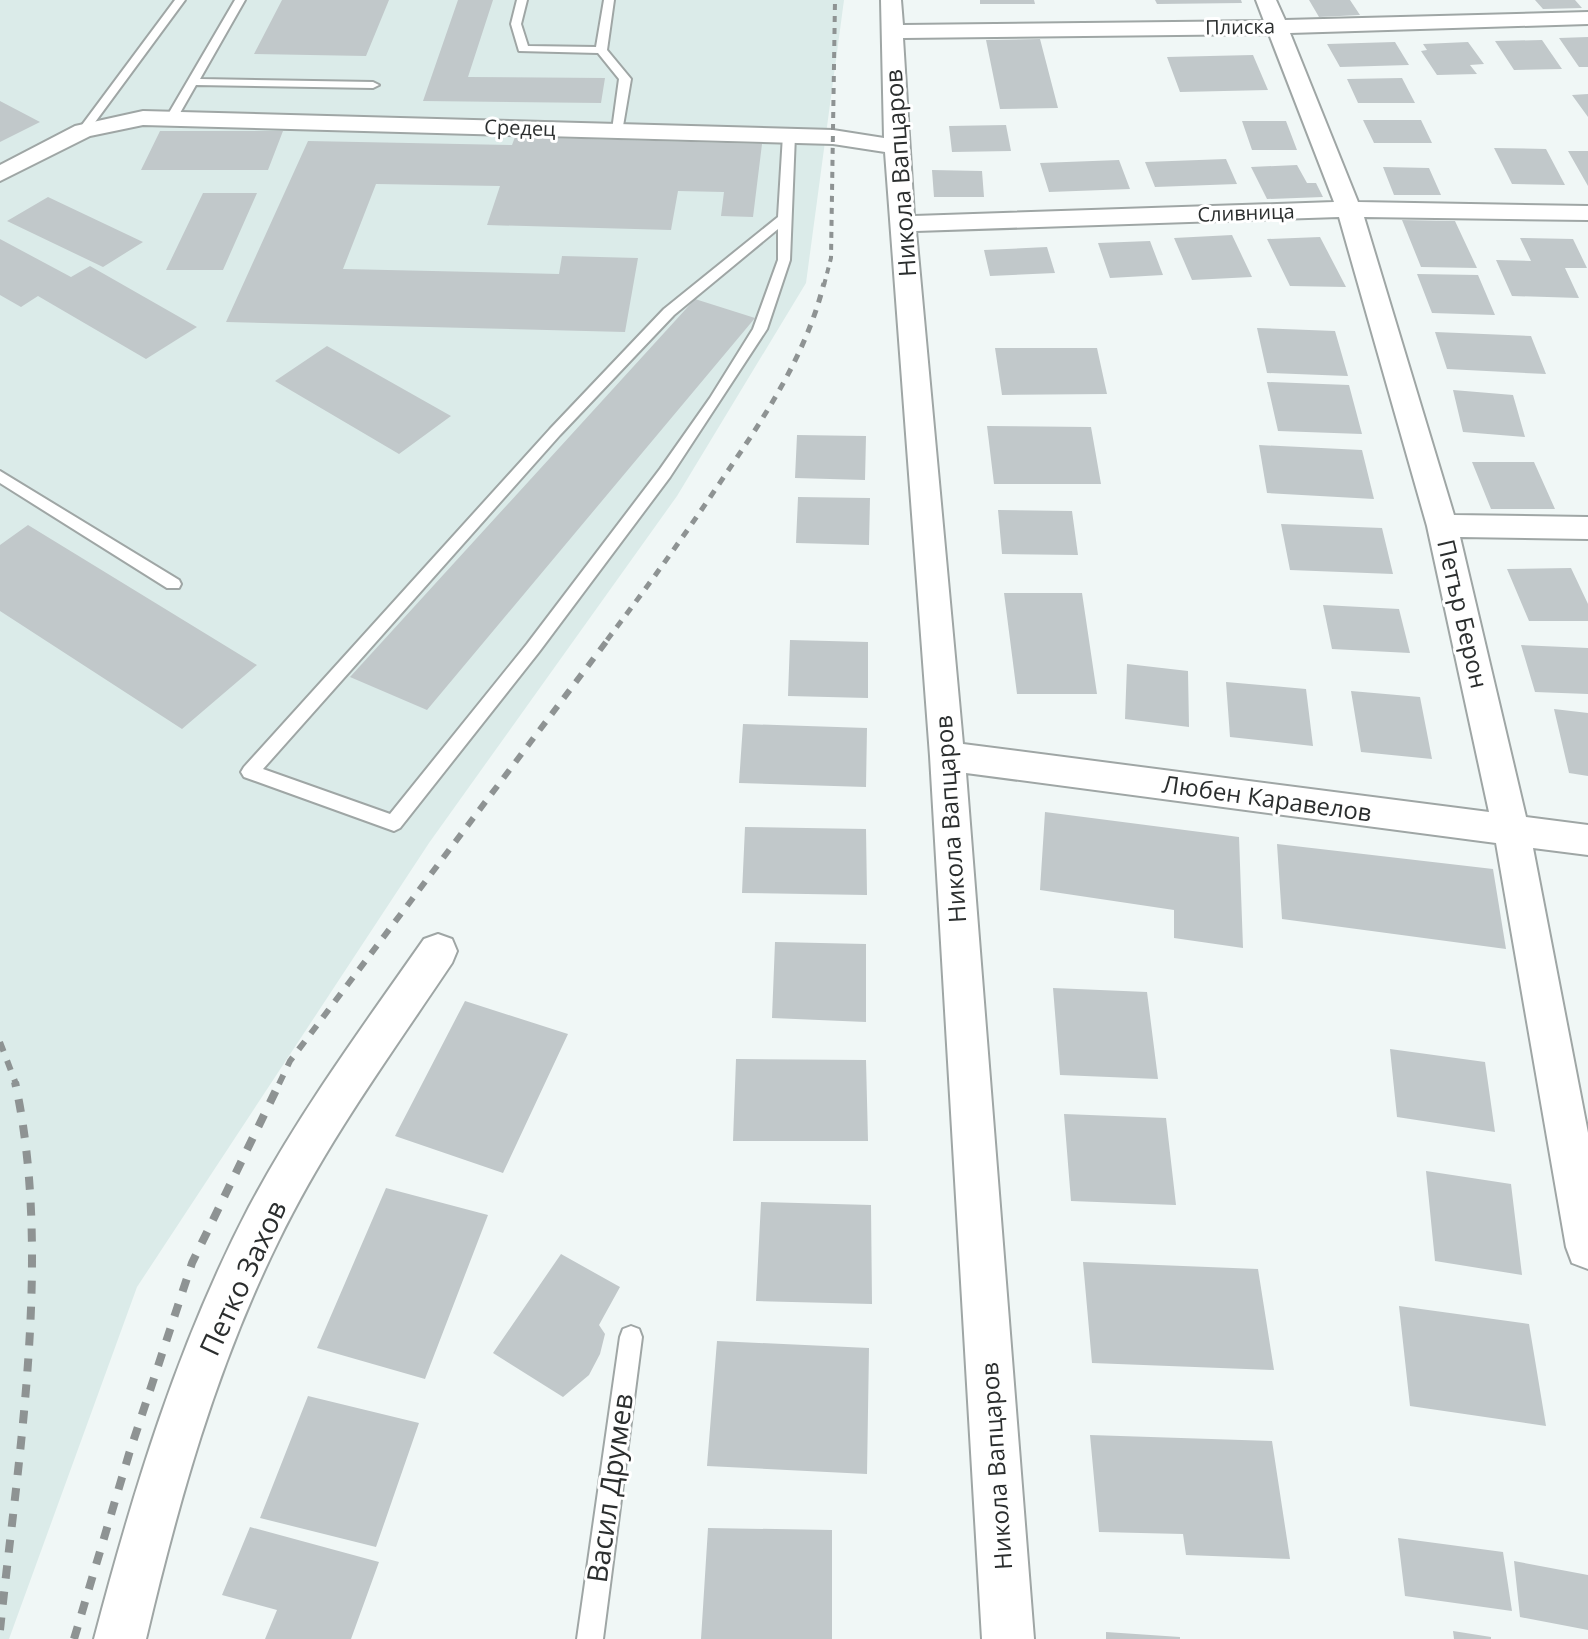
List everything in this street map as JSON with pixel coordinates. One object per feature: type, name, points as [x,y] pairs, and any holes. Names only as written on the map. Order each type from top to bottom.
[{"type":"street","name":"Петър Берон","points":[[1266,0],[1349,209],[1442,526],[1512,832],[1588,1247]]},
{"type":"street","name":"Плиска","points":[[891,16],[1277,27],[1588,18]]},
{"type":"street","name":"Никола Вапцаров","points":[[891,16],[896,147],[947,756],[1008,1639]]},
{"type":"street","name":"Средец","points":[[0,174],[83,131],[143,118],[789,135],[848,138],[896,147]]},
{"type":"street","name":"Сливница","points":[[904,224],[1349,209],[1588,213]]},
{"type":"street","points":[[1442,526],[1588,528]]},
{"type":"street","name":"Любен Каравелов","points":[[947,756],[1588,840]]},
{"type":"street","name":"Петко Захов","points":[[120,1639],[182,1413],[244,1263],[322,1123],[438,951]]},
{"type":"lane","points":[[83,131],[180,0]]},
{"type":"lane","points":[[172,118],[240,0]]},
{"type":"lane","points":[[522,0],[516,24],[523,49],[601,50]]},
{"type":"lane","points":[[609,0],[601,50],[625,79],[618,130]]},
{"type":"lane","points":[[193,82],[373,85]]},
{"type":"lane","points":[[784,218],[669,312],[555,432],[250,772],[394,823],[533,648],[665,473],[760,329],[784,260],[789,135]]},
{"type":"lane","points":[[0,476],[173,584]]},
{"type":"lane","name":"Васил Друмев","points":[[590,1639],[631,1337]]},
{"type":"shaded area","points":[[0,0],[844,0],[806,283],[677,496],[429,843],[137,1287],[9,1639],[0,1639]]},
{"type":"building","points":[[282,0],[389,0],[366,56],[254,54]]},
{"type":"building","points":[[458,0],[493,0],[468,77],[605,78],[601,103],[423,101]]},
{"type":"building","points":[[980,0],[1034,0],[1035,4],[980,4]]},
{"type":"building","points":[[1155,0],[1241,0],[1242,3],[1157,4]]},
{"type":"building","points":[[1309,0],[1350,0],[1360,15],[1319,17]]},
{"type":"building","points":[[1535,0],[1575,0],[1582,8],[1543,9]]},
{"type":"building","points":[[1588,37],[1588,67],[1579,67],[1559,38]]},
{"type":"building","points":[[1040,39],[1058,108],[1000,109],[986,40]]},
{"type":"building","points":[[1542,40],[1562,69],[1514,70],[1495,41]]},
{"type":"building","points":[[1395,42],[1409,65],[1340,67],[1327,44]]},
{"type":"building","points":[[1468,42],[1484,64],[1470,65],[1477,74],[1437,75],[1421,51],[1427,50],[1423,44]]},
{"type":"building","points":[[1253,55],[1268,90],[1180,92],[1167,57]]},
{"type":"building","points":[[1402,78],[1415,103],[1358,103],[1347,79]]},
{"type":"building","points":[[1588,94],[1588,117],[1572,95]]},
{"type":"building","points":[[0,101],[40,122],[0,142]]},
{"type":"building","points":[[1363,120],[1421,120],[1432,143],[1374,143]]},
{"type":"building","points":[[1242,121],[1286,121],[1297,150],[1252,150]]},
{"type":"building","points":[[1006,125],[1011,151],[952,152],[949,126]]},
{"type":"building","points":[[160,131],[283,131],[268,170],[141,170]]},
{"type":"building","points":[[515,137],[762,144],[753,217],[721,216],[724,192],[678,191],[671,230],[487,225],[500,186],[376,184],[343,269],[559,274],[562,256],[638,258],[625,332],[226,322],[308,141],[512,145]]},
{"type":"building","points":[[1494,148],[1546,149],[1565,185],[1512,184]]},
{"type":"building","points":[[1568,151],[1588,151],[1588,186]]},
{"type":"building","points":[[1226,159],[1237,184],[1155,187],[1145,162]]},
{"type":"building","points":[[1119,160],[1130,189],[1049,192],[1040,163]]},
{"type":"building","points":[[1297,165],[1307,183],[1316,183],[1323,197],[1267,199],[1251,167]]},
{"type":"building","points":[[1383,167],[1429,168],[1441,195],[1394,195]]},
{"type":"building","points":[[932,170],[982,171],[984,197],[934,197]]},
{"type":"building","points":[[203,193],[257,193],[223,270],[166,270]]},
{"type":"building","points":[[48,197],[143,242],[103,267],[7,221]]},
{"type":"building","points":[[1402,220],[1455,221],[1477,268],[1421,267]]},
{"type":"building","points":[[1232,235],[1252,277],[1192,280],[1174,238]]},
{"type":"building","points":[[1320,237],[1346,287],[1290,286],[1267,239]]},
{"type":"building","points":[[1520,238],[1573,239],[1587,268],[1565,268],[1579,298],[1512,296],[1496,260],[1531,261]]},
{"type":"building","points":[[0,239],[71,277],[90,266],[197,327],[146,359],[38,296],[21,307],[0,295]]},
{"type":"building","points":[[1150,241],[1163,275],[1110,278],[1098,243]]},
{"type":"building","points":[[1047,247],[1055,273],[990,276],[984,250]]},
{"type":"building","points":[[1417,274],[1478,275],[1495,315],[1432,313]]},
{"type":"building","points":[[695,299],[755,318],[427,710],[350,677]]},
{"type":"building","points":[[1257,328],[1335,331],[1348,376],[1267,373]]},
{"type":"building","points":[[1435,332],[1531,336],[1546,374],[1447,369]]},
{"type":"building","points":[[327,346],[451,416],[399,454],[275,381]]},
{"type":"building","points":[[995,348],[1097,348],[1107,394],[1002,395]]},
{"type":"building","points":[[1267,382],[1349,385],[1362,434],[1278,431]]},
{"type":"building","points":[[1453,390],[1513,395],[1525,437],[1463,432]]},
{"type":"building","points":[[987,426],[1091,427],[1101,484],[994,484]]},
{"type":"building","points":[[797,435],[866,436],[865,480],[795,478]]},
{"type":"building","points":[[1259,445],[1362,450],[1374,499],[1267,493]]},
{"type":"building","points":[[1472,462],[1534,462],[1555,509],[1491,509]]},
{"type":"building","points":[[798,497],[870,498],[869,545],[796,543]]},
{"type":"building","points":[[998,510],[1072,511],[1078,555],[1002,554]]},
{"type":"building","points":[[1281,524],[1382,528],[1393,574],[1290,570]]},
{"type":"building","points":[[28,525],[257,665],[182,729],[0,611],[0,545]]},
{"type":"building","points":[[1571,568],[1588,604],[1588,621],[1529,621],[1507,569]]},
{"type":"building","points":[[1004,593],[1082,593],[1097,694],[1017,694]]},
{"type":"building","points":[[1323,605],[1399,609],[1410,653],[1332,649]]},
{"type":"building","points":[[790,640],[868,642],[868,698],[788,696]]},
{"type":"building","points":[[1521,645],[1588,648],[1588,694],[1535,692]]},
{"type":"building","points":[[1127,664],[1188,671],[1189,727],[1125,719]]},
{"type":"building","points":[[1226,682],[1306,689],[1313,746],[1230,737]]},
{"type":"building","points":[[1351,691],[1420,697],[1432,759],[1361,752]]},
{"type":"building","points":[[1554,709],[1588,713],[1588,776],[1569,773]]},
{"type":"building","points":[[743,724],[867,728],[866,787],[739,783]]},
{"type":"building","points":[[1045,812],[1239,837],[1243,948],[1174,938],[1174,910],[1040,890]]},
{"type":"building","points":[[745,827],[866,829],[867,895],[742,893]]},
{"type":"building","points":[[1277,844],[1493,869],[1506,949],[1282,919]]},
{"type":"building","points":[[775,942],[866,944],[866,1022],[772,1018]]},
{"type":"building","points":[[1053,988],[1147,992],[1158,1079],[1060,1075]]},
{"type":"building","points":[[465,1001],[568,1034],[503,1173],[395,1136]]},
{"type":"building","points":[[1390,1049],[1485,1062],[1495,1132],[1397,1117]]},
{"type":"building","points":[[736,1059],[866,1060],[868,1141],[733,1141]]},
{"type":"building","points":[[1064,1114],[1166,1118],[1176,1205],[1071,1201]]},
{"type":"building","points":[[1426,1171],[1511,1184],[1522,1275],[1435,1261]]},
{"type":"building","points":[[386,1188],[488,1215],[425,1379],[317,1348]]},
{"type":"building","points":[[761,1202],[871,1205],[872,1304],[756,1301]]},
{"type":"building","points":[[561,1254],[620,1287],[599,1325],[605,1334],[600,1354],[589,1375],[563,1397],[493,1353]]},
{"type":"building","points":[[1083,1262],[1258,1269],[1274,1370],[1092,1363]]},
{"type":"building","points":[[1399,1306],[1529,1324],[1546,1426],[1410,1406]]},
{"type":"building","points":[[717,1341],[869,1348],[867,1474],[707,1466]]},
{"type":"building","points":[[308,1396],[419,1423],[376,1547],[260,1518]]},
{"type":"building","points":[[1090,1435],[1272,1441],[1290,1559],[1186,1555],[1183,1534],[1099,1532]]},
{"type":"building","points":[[250,1527],[379,1562],[351,1639],[265,1639],[277,1610],[222,1595]]},
{"type":"building","points":[[708,1528],[832,1530],[832,1639],[701,1639]]},
{"type":"building","points":[[1398,1538],[1503,1552],[1512,1611],[1405,1596]]},
{"type":"building","points":[[1514,1561],[1588,1575],[1588,1630],[1520,1617]]},
{"type":"building","points":[[1453,1631],[1491,1637],[1491,1639],[1454,1639]]},
{"type":"building","points":[[1106,1632],[1180,1637],[1180,1639],[1106,1639]]},
{"type":"railway","points":[[824,285],[831,258],[835,0]]},
{"type":"railway","points":[[607,640],[690,526],[765,414],[805,338],[824,283]]},
{"type":"railway","points":[[279,1084],[290,1061],[609,638]]},
{"type":"railway","points":[[0,1042],[16,1084]]},
{"type":"railway","points":[[0,1630],[23,1426],[32,1285],[26,1148],[15,1082]]},
{"type":"railway","points":[[74,1639],[129,1454],[192,1263],[280,1082]]}]
